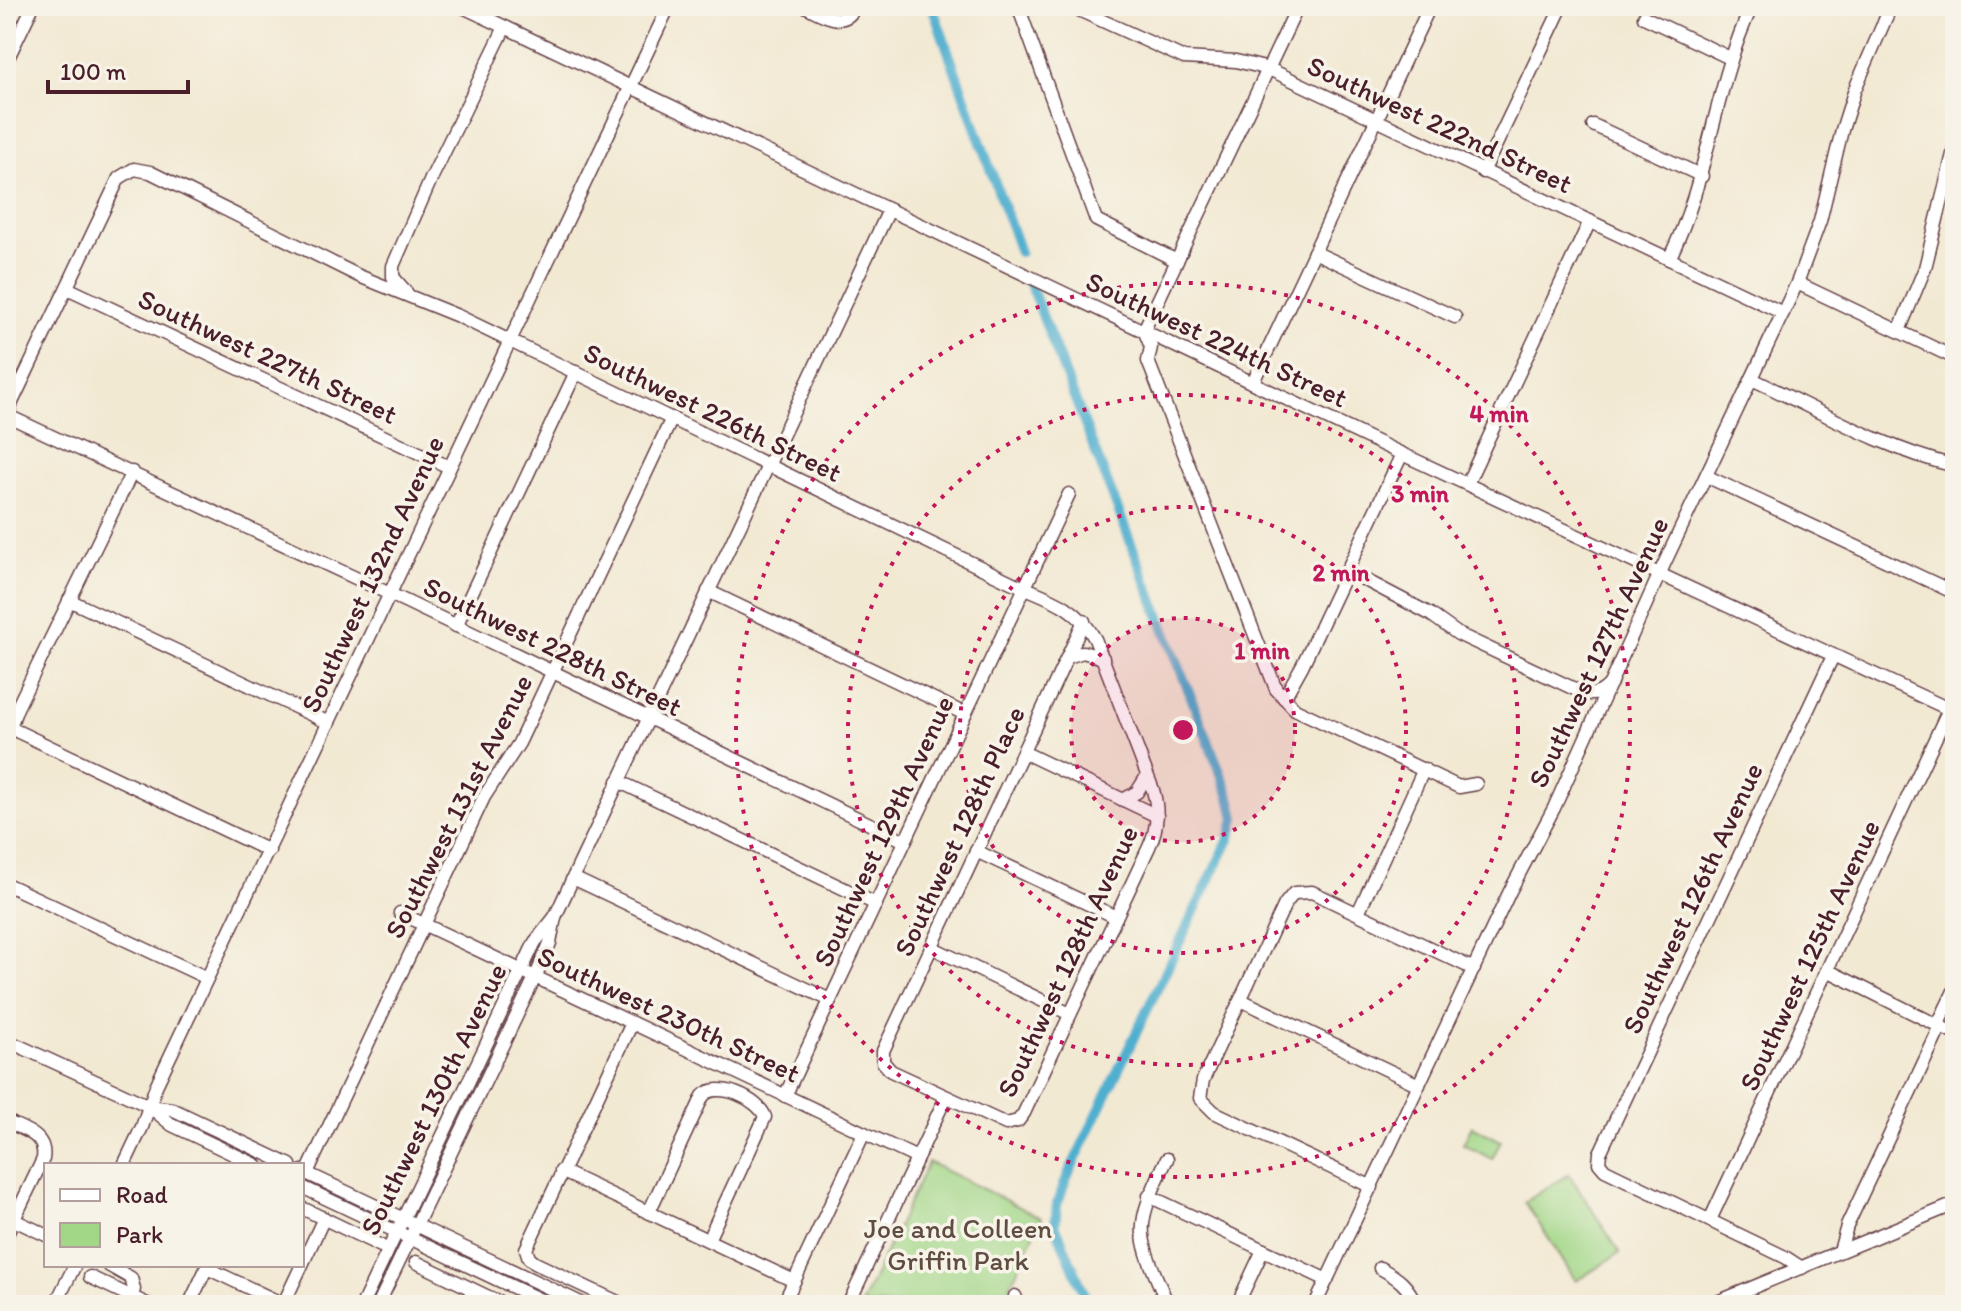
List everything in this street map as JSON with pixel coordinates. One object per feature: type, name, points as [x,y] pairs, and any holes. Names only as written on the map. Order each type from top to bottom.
[{"type":"street","points":[[6,62],[33,6]]},
{"type":"street","name":"Southwest 224th Street","points":[[461,6],[1402,454],[1952,711]]},
{"type":"street","name":"Southwest 132nd Avenue","points":[[125,1163],[156,1086],[669,6]]},
{"type":"street","points":[[805,6],[831,19],[844,19],[854,10]]},
{"type":"street","points":[[1035,6],[1018,9],[1096,220],[1177,261]]},
{"type":"street","name":"Southwest 222nd Street","points":[[1070,6],[1184,58],[1236,61],[1269,69],[1783,313]]},
{"type":"street","points":[[1298,6],[1144,330],[1151,347],[1148,361],[1276,689],[1295,709],[1459,787],[1476,784]]},
{"type":"street","points":[[1253,382],[1430,6]]},
{"type":"street","points":[[1483,172],[1562,6]]},
{"type":"street","points":[[1669,259],[1693,204],[1730,58],[1752,6]]},
{"type":"street","name":"Southwest 127th Avenue","points":[[1315,1305],[1510,891],[1542,833],[1797,283],[1820,221],[1855,89],[1891,6]]},
{"type":"street","points":[[1644,17],[1730,58]]},
{"type":"street","points":[[408,294],[395,280],[393,266],[431,179],[505,27]]},
{"type":"street","points":[[1593,125],[1702,176]]},
{"type":"street","points":[[1899,331],[1925,268],[1955,146]]},
{"type":"street","name":"Southwest 226th Street","points":[[67,288],[119,178],[134,169],[150,172],[359,276],[408,294],[509,340],[1026,589],[1063,603],[1084,621],[1103,658],[1156,800],[1157,816]]},
{"type":"street","name":"Southwest 130th Avenue","points":[[362,1305],[521,970],[535,942],[555,917],[889,210]]},
{"type":"street","points":[[1467,484],[1590,221]]},
{"type":"street","points":[[1314,252],[1455,317]]},
{"type":"street","points":[[1797,283],[1955,358]]},
{"type":"street","points":[[6,415],[67,288]]},
{"type":"street","name":"Southwest 227th Street","points":[[67,288],[449,467]]},
{"type":"street","points":[[456,626],[576,372]]},
{"type":"street","points":[[1752,379],[1890,444],[1955,466]]},
{"type":"street","name":"Southwest 228th Street","points":[[6,415],[132,472],[905,841]]},
{"type":"street","name":"Southwest 131st Avenue","points":[[305,1172],[484,797],[515,751],[672,418]]},
{"type":"street","points":[[1284,698],[1402,454]]},
{"type":"street","points":[[132,472],[7,731],[269,851]]},
{"type":"street","points":[[1706,476],[1955,593]]},
{"type":"street","name":"Southwest 129th Avenue","points":[[785,1096],[1069,494]]},
{"type":"street","points":[[1348,571],[1430,614],[1458,634],[1583,693],[1593,695],[1603,691],[1613,681]]},
{"type":"street","points":[[708,591],[965,714]]},
{"type":"street","points":[[69,600],[329,723]]},
{"type":"street","name":"Southwest 128th Place","points":[[946,1097],[891,1071],[883,1062],[885,1045],[1084,621]]},
{"type":"street","points":[[1068,657],[1083,652],[1103,658]]},
{"type":"street","name":"Southwest 126th Avenue","points":[[1710,1220],[1605,1170],[1599,1163],[1607,1139],[1833,656]]},
{"type":"street","name":"Southwest 125th Avenue","points":[[1710,1220],[1952,711]]},
{"type":"street","points":[[1023,752],[1157,816]]},
{"type":"street","points":[[1358,913],[1424,769]]},
{"type":"street","points":[[1123,800],[1137,792],[1147,776]]},
{"type":"street","points":[[618,781],[876,904]]},
{"type":"street","name":"Southwest 128th Avenue","points":[[946,1097],[1002,1123],[1014,1123],[1024,1113],[1152,840],[1157,816]]},
{"type":"street","points":[[976,851],[1116,917]]},
{"type":"street","points":[[573,878],[830,1000]]},
{"type":"street","points":[[6,884],[207,978]]},
{"type":"street","points":[[1372,1187],[1214,1112],[1202,1102],[1203,1080],[1285,904],[1294,893],[1312,892],[1474,969]]},
{"type":"street","name":"Southwest 230th Street","points":[[400,913],[917,1158]]},
{"type":"street","name":"Southwest 130th Avenue","points":[[378,1305],[535,977],[550,943],[555,917]]},
{"type":"street","points":[[931,947],[1070,1014]]},
{"type":"street","points":[[1829,971],[1955,1034]]},
{"type":"street","points":[[1840,1251],[1847,1226],[1955,989]]},
{"type":"street","points":[[1241,1000],[1419,1085]]},
{"type":"street","points":[[624,1305],[535,1263],[528,1255],[528,1242],[632,1023]]},
{"type":"street","points":[[6,1040],[149,1106],[172,1125],[252,1163]]},
{"type":"street","points":[[649,1212],[703,1096],[712,1089],[723,1088],[757,1105],[765,1117],[708,1240]]},
{"type":"street","points":[[848,1305],[946,1097]]},
{"type":"street","points":[[149,1106],[172,1109],[286,1163]]},
{"type":"street","points":[[6,1121],[35,1135],[43,1146],[43,1159],[6,1236]]},
{"type":"street","points":[[783,1305],[864,1133]]},
{"type":"street","points":[[1167,1159],[1149,1196],[1141,1223],[1146,1252],[1168,1305]]},
{"type":"street","points":[[561,1171],[794,1281]]},
{"type":"street","points":[[305,1172],[585,1305]]},
{"type":"street","points":[[304,1188],[551,1305]]},
{"type":"street","points":[[1149,1196],[1327,1280]]},
{"type":"street","points":[[1710,1305],[1955,1204]]},
{"type":"street","points":[[304,1209],[381,1246]]},
{"type":"street","points":[[304,1262],[324,1218]]},
{"type":"street","points":[[14,1220],[44,1234]]},
{"type":"street","points":[[1710,1220],[1802,1268]]},
{"type":"street","points":[[1237,1305],[1263,1250]]},
{"type":"street","points":[[416,1262],[505,1305]]},
{"type":"street","points":[[55,1305],[74,1267]]},
{"type":"street","points":[[112,1267],[131,1278],[134,1289],[132,1297]]},
{"type":"street","points":[[189,1305],[208,1267]]},
{"type":"street","points":[[210,1267],[284,1305],[301,1267]]},
{"type":"street","points":[[1380,1268],[1406,1285],[1416,1305]]},
{"type":"street","points":[[90,1277],[149,1305]]},
{"type":"street","points":[[465,1305],[473,1290]]},
{"type":"green space","points":[[1472,1126],[1501,1141],[1492,1159],[1463,1144]]},
{"type":"green space","name":"Joe and Colleen Griffin Park","points":[[928,1162],[1042,1218],[1001,1305],[861,1305]]},
{"type":"green space","points":[[1569,1174],[1620,1253],[1576,1281],[1525,1202]]},
{"type":"waterway","points":[[932,6],[1020,252]]},
{"type":"waterway","points":[[1030,284],[1230,797],[1235,818],[1230,837],[1067,1177],[1057,1204],[1055,1225],[1089,1305]]}]
